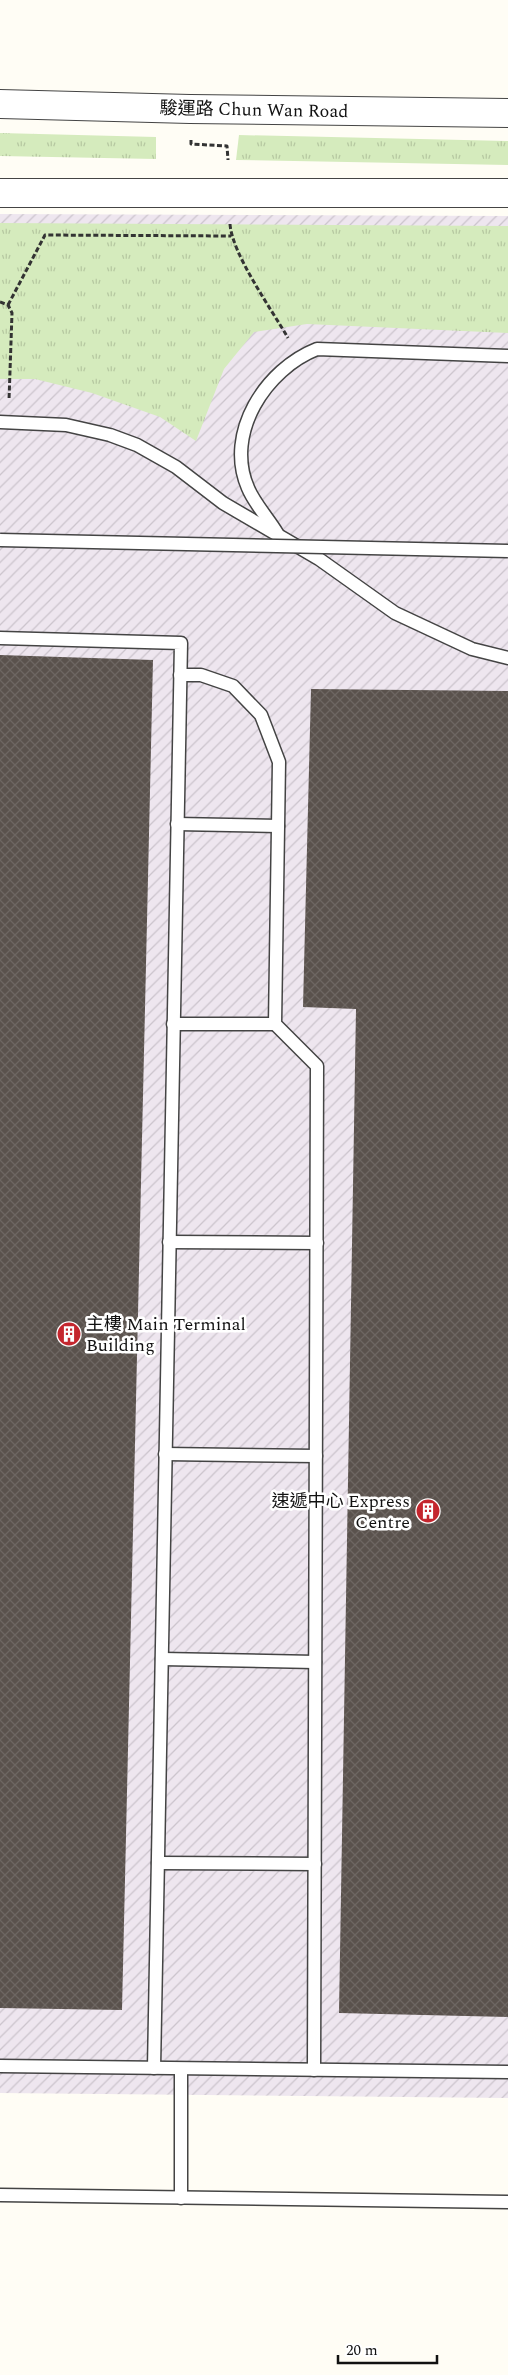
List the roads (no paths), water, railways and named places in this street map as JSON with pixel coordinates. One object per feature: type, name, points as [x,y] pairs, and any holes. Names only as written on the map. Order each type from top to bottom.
[{"type":"street","name":"駿運路 Chun Wan Road","points":[[0,104],[190,109],[508,112]]},
{"type":"street","points":[[0,194],[508,193]]},
{"type":"lane","points":[[279,535],[248,488],[240,455],[244,427],[264,388],[298,356],[317,349],[508,356]]},
{"type":"lane","points":[[4,422],[66,425],[110,435],[137,445],[176,467],[223,503],[319,559],[395,613],[472,649],[508,658]]},
{"type":"lane","points":[[0,540],[508,551]]},
{"type":"lane","points":[[0,638],[181,643],[154,2068]]},
{"type":"lane","points":[[180,675],[201,675],[233,686],[261,715],[279,762],[275,1024],[316,1066],[314,2070]]},
{"type":"lane","points":[[178,824],[278,826]]},
{"type":"lane","points":[[174,1024],[275,1024]]},
{"type":"lane","points":[[169,1242],[316,1244]]},
{"type":"lane","points":[[165,1454],[316,1456]]},
{"type":"lane","points":[[162,1659],[315,1662]]},
{"type":"lane","points":[[158,1863],[315,1864]]},
{"type":"lane","points":[[0,2066],[508,2072]]},
{"type":"lane","points":[[181,2069],[181,2198]]},
{"type":"lane","points":[[0,2195],[508,2202]]},
{"type":"place","name":"主樓 Main Terminal Building","points":[[69,1334]]},
{"type":"place","name":"速遞中心 Express Centre","points":[[428,1511]]}]
